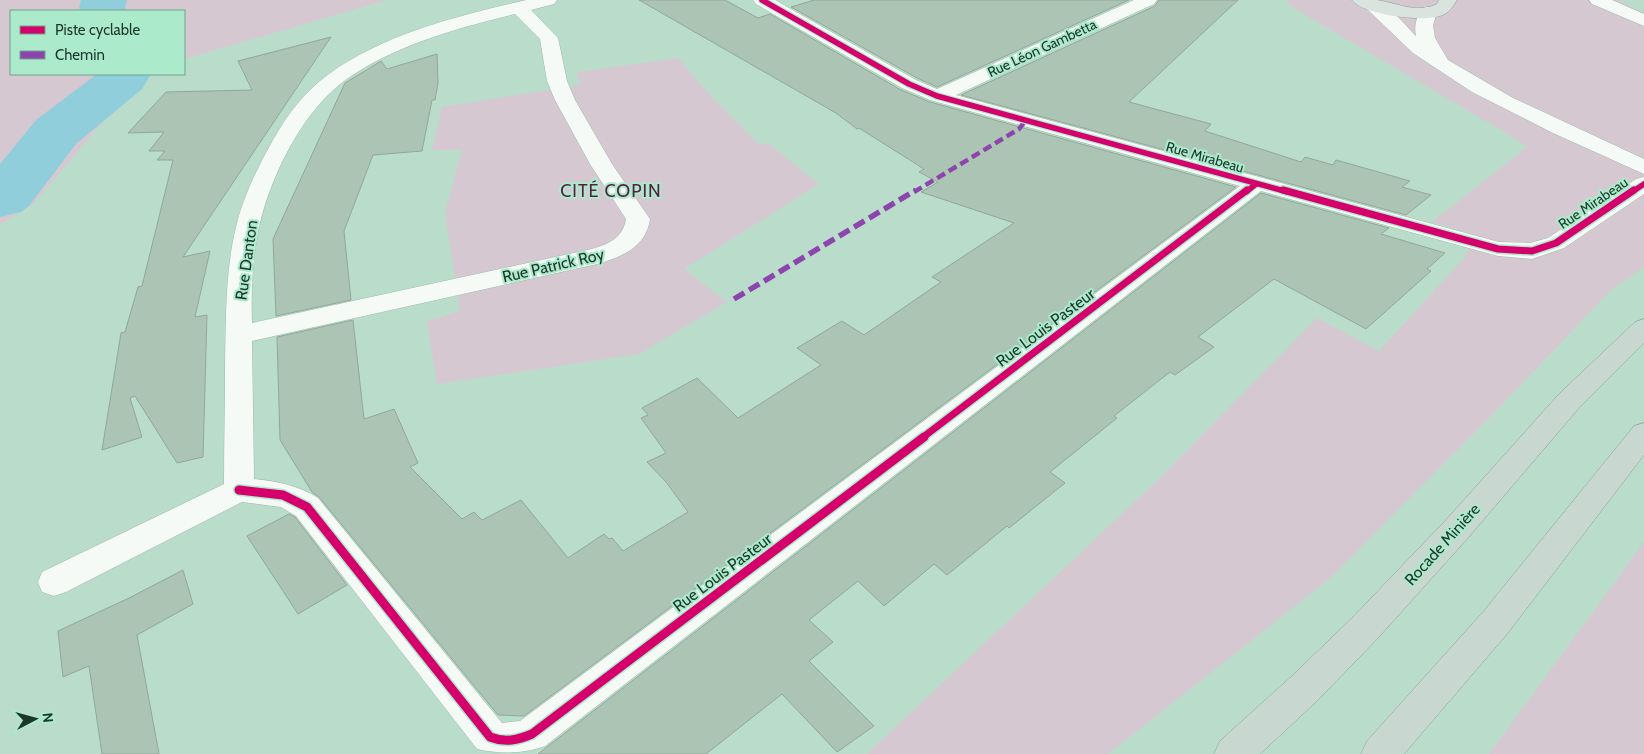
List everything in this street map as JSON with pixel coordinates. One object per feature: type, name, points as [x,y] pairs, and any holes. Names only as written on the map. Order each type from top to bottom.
[{"type":"highway","name":"Rocade Minière","points":[[1233,754],[1305,688],[1365,628],[1449,537],[1569,401],[1644,328]]},
{"type":"highway","points":[[1380,754],[1495,623],[1644,434]]},
{"type":"main road","points":[[1365,2],[1406,13],[1428,12],[1442,8],[1448,0]]},
{"type":"street","name":"Rue Danton","points":[[239,490],[238,335],[241,276],[246,232],[252,213],[288,130],[309,102],[346,71],[402,43],[452,24],[548,0]]},
{"type":"street","name":"Rue Mirabeau","points":[[762,0],[910,84],[937,96],[1478,245],[1516,252],[1532,251],[1556,243],[1644,184]]},
{"type":"street","name":"Rue Léon Gambetta","points":[[937,96],[1148,0]]},
{"type":"street","points":[[1598,0],[1644,22]]},
{"type":"street","points":[[1365,2],[1408,40],[1449,70],[1499,99],[1644,167]]},
{"type":"street","name":"Rue Patrick Roy","points":[[238,335],[596,256],[624,245],[633,237],[638,228],[638,219],[601,164],[565,100],[557,81],[549,38],[518,7]]},
{"type":"street","points":[[1428,12],[1423,28],[1425,39],[1429,48],[1449,70]]},
{"type":"street","name":"Rue Louis Pasteur","points":[[239,490],[282,493],[307,507],[490,737],[499,741],[521,738],[540,728],[1256,184]]},
{"type":"street","points":[[54,582],[239,490]]},
{"type":"shaded area","points":[[0,0],[387,0],[185,59],[185,10],[10,10],[10,75],[143,75],[33,204],[0,225]]},
{"type":"shaded area","points":[[1287,0],[1617,0],[1644,13],[1644,267],[1610,291],[1495,412],[1329,579],[1108,754],[867,754],[1160,478],[1317,318],[1379,351],[1464,258],[1475,235],[1432,222],[1527,147],[1290,6]]},
{"type":"shaded area","points":[[678,58],[710,95],[760,145],[768,143],[819,184],[684,269],[727,302],[639,354],[437,384],[427,321],[460,311],[445,213],[462,150],[432,150],[442,107],[580,85],[577,72]]},
{"type":"shaded area","points":[[1644,542],[1644,754],[1489,754],[1642,545]]},
{"type":"building","points":[[639,0],[725,0],[758,18],[770,14],[901,90],[930,102],[1236,187],[524,716],[498,715],[319,497],[312,492],[280,440],[277,337],[353,320],[364,419],[394,409],[418,463],[410,467],[462,519],[474,512],[482,520],[521,500],[568,558],[604,534],[609,539],[612,538],[623,551],[688,512],[666,482],[647,462],[666,453],[641,418],[648,415],[642,408],[697,378],[738,418],[821,365],[797,348],[842,321],[864,335],[941,282],[932,277],[1014,223],[921,192],[938,182],[919,172],[924,169],[859,128],[857,129],[836,113]]},
{"type":"building","points":[[814,0],[1129,0],[937,87],[917,78],[791,7]]},
{"type":"building","points":[[1159,0],[1238,0],[1129,102],[1211,124],[1205,131],[1301,162],[1305,157],[1333,165],[1336,160],[1410,181],[1402,187],[1431,195],[1406,215],[961,95],[1155,6]]},
{"type":"building","points":[[331,37],[183,257],[210,251],[195,317],[207,315],[203,457],[177,463],[135,396],[130,398],[142,437],[102,450],[121,333],[125,332],[138,287],[142,286],[173,160],[157,160],[165,151],[149,151],[164,132],[128,133],[166,92],[252,90],[238,61]]},
{"type":"building","points":[[437,54],[438,83],[435,100],[432,100],[422,151],[373,155],[344,231],[351,300],[276,316],[273,239],[345,83],[381,61],[387,69]]},
{"type":"building","points":[[1261,193],[1389,228],[1381,234],[1445,253],[1427,269],[1431,271],[1366,329],[1274,279],[1198,337],[1214,347],[1175,375],[1170,372],[1114,416],[1117,418],[1050,472],[1065,483],[1009,528],[1007,526],[947,575],[934,564],[884,606],[858,581],[809,620],[833,642],[809,661],[874,726],[837,752],[782,694],[706,754],[538,754]]},
{"type":"building","points":[[289,514],[295,517],[347,585],[298,614],[247,536]]},
{"type":"building","points":[[183,570],[193,604],[137,635],[159,754],[102,754],[89,666],[63,677],[58,631]]},
{"type":"waterway","points":[[103,10],[104,0]]},
{"type":"waterway","points":[[0,199],[8,193],[56,132],[124,78],[125,75]]},
{"type":"marked path","points":[[734,299],[1019,129],[1026,120]]},
{"type":"cycle path","points":[[762,0],[909,84],[937,96],[1498,249],[1532,251],[1556,243],[1644,184]]},
{"type":"cycle path","points":[[239,490],[283,495],[307,507],[490,737],[506,741],[522,738],[532,734],[1256,184]]},
{"type":"district","name":"CITÉ COPIN","points":[[611,191]]}]
